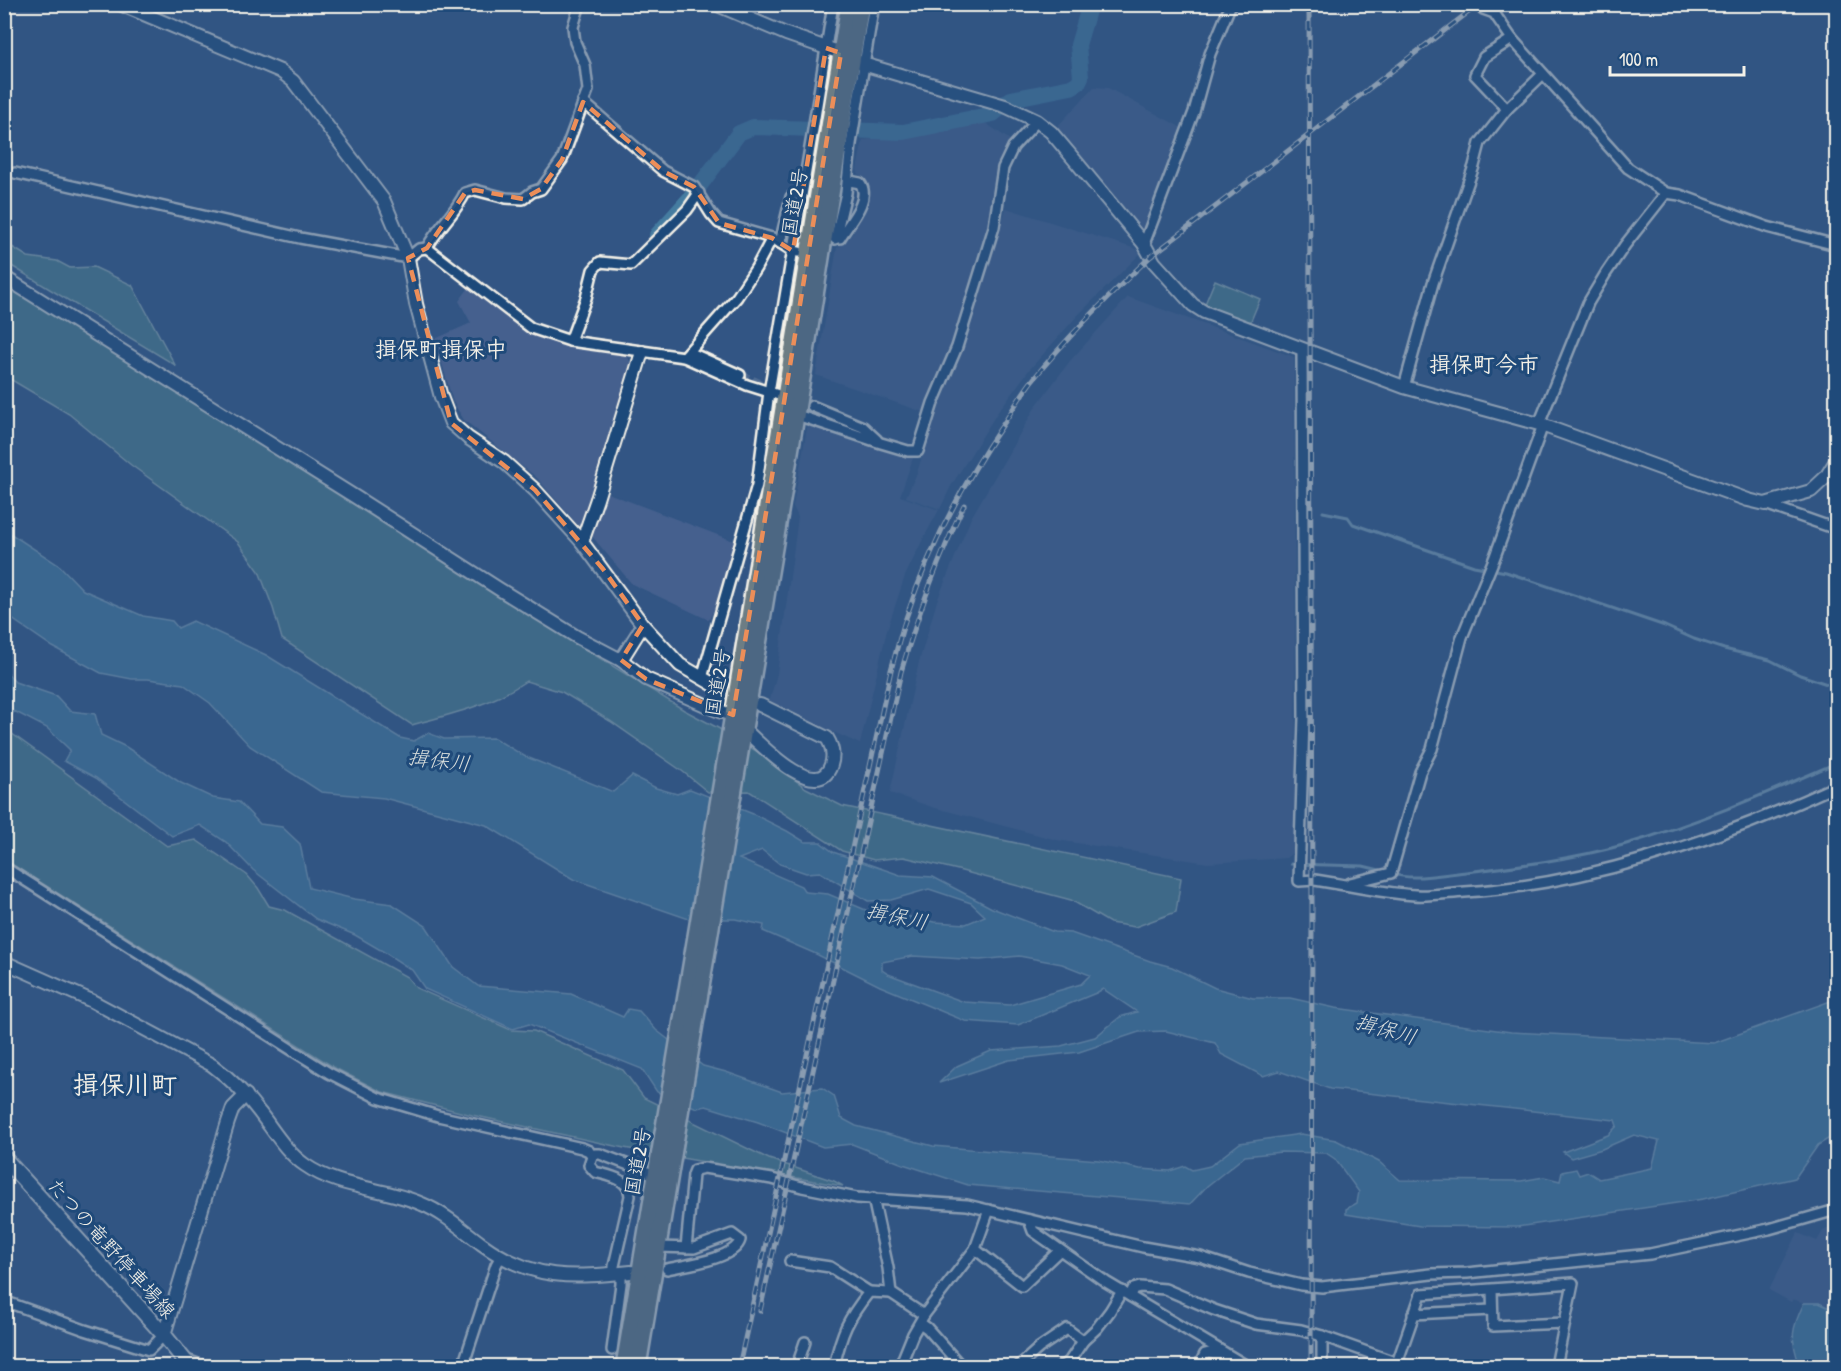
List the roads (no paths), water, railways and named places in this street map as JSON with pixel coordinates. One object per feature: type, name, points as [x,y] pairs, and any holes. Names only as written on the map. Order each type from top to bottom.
[{"type":"highway","name":"国道2号","points":[[849,4],[852,58]]},
{"type":"highway","name":"国道2号","points":[[638,1366],[657,1247],[666,1157],[735,742],[733,715],[785,397],[800,252],[833,140],[842,120],[861,4]]},
{"type":"highway","name":"国道2号","points":[[735,742],[744,729],[796,415],[829,240],[833,140]]},
{"type":"highway","name":"国道2号","points":[[624,1366],[655,1175],[666,1157]]},
{"type":"main road","name":"たつの竜野停車場線","points":[[4,1158],[164,1335],[185,1363]]},
{"type":"street","points":[[120,4],[280,71],[293,81],[384,201],[408,258],[416,304],[433,370],[451,423],[468,438],[504,462],[535,490],[582,542],[643,625],[680,665],[716,686]]},
{"type":"street","points":[[427,248],[434,233],[457,209],[465,193],[475,190],[506,198],[522,199],[541,189],[562,159],[588,90],[585,65],[574,42],[573,27],[580,4]]},
{"type":"street","points":[[715,4],[852,58],[1005,106],[1038,121],[1051,132],[1144,244],[1154,262],[1198,309],[1404,387],[1541,424],[1748,500],[1836,529]]},
{"type":"street","points":[[833,4],[814,124],[833,140],[842,120],[852,58],[874,4]]},
{"type":"street","points":[[1144,244],[1194,112],[1210,54],[1231,4]]},
{"type":"street","points":[[1479,4],[1483,9],[1494,13],[1512,39],[1542,74],[1628,168],[1666,193],[1680,195],[1767,227],[1836,245]]},
{"type":"street","points":[[1507,109],[1475,75],[1484,57],[1512,39]]},
{"type":"street","points":[[1404,387],[1433,283],[1480,143],[1507,109],[1542,74]]},
{"type":"street","points":[[583,102],[663,171],[694,187],[719,223],[776,241],[800,252],[769,392],[757,485],[702,678]]},
{"type":"street","points":[[796,415],[908,451],[918,451],[933,402],[957,347],[994,227],[1003,168],[1013,147],[1038,121]]},
{"type":"street","points":[[15,173],[300,238],[408,258],[419,249],[427,248],[531,328],[570,341],[642,352],[687,355],[740,375]]},
{"type":"street","points":[[829,240],[840,238],[864,194],[860,183],[850,182]]},
{"type":"street","points":[[687,355],[737,297],[776,241],[791,197],[800,191]]},
{"type":"street","points":[[570,341],[586,298],[593,270],[600,262],[631,266],[679,218],[699,193]]},
{"type":"street","points":[[1345,885],[1391,873],[1420,772],[1432,749],[1462,637],[1494,559],[1541,424],[1588,303],[1625,245],[1666,193]]},
{"type":"street","points":[[4,277],[499,589],[621,660],[646,679],[733,715]]},
{"type":"street","points":[[1302,350],[1304,718],[1299,881],[1315,880],[1416,896],[1500,890],[1582,875],[1669,852],[1792,806],[1836,786]]},
{"type":"street","points":[[582,542],[642,352]]},
{"type":"street","points":[[687,355],[747,385],[785,397]]},
{"type":"street","points":[[812,406],[863,427],[881,443]]},
{"type":"street","points":[[1765,504],[1811,491],[1826,477],[1836,461]]},
{"type":"street","points":[[621,660],[643,625]]},
{"type":"street","points":[[744,729],[792,771],[806,778],[825,774],[830,768],[833,756],[831,744],[827,738],[760,705]]},
{"type":"street","points":[[4,867],[329,1073],[378,1098],[438,1116],[582,1148],[589,1151],[592,1156]]},
{"type":"street","points":[[4,962],[92,1001],[186,1050],[229,1078],[246,1095],[280,1140],[304,1165],[333,1179],[402,1196],[422,1204],[452,1221],[501,1256],[534,1271],[555,1276],[622,1273]]},
{"type":"street","points":[[4,1301],[148,1350],[164,1335],[228,1122],[233,1108],[246,1095]]},
{"type":"street","points":[[592,1156],[600,1154],[655,1175]]},
{"type":"street","points":[[592,1156],[589,1165],[596,1172],[624,1182],[630,1190],[614,1266],[622,1273]]},
{"type":"street","points":[[686,1248],[693,1175],[695,1170],[704,1168],[772,1179],[802,1188],[840,1195],[967,1205],[1143,1247],[1206,1259],[1249,1274],[1322,1287],[1431,1274],[1467,1273],[1650,1254],[1769,1229],[1836,1210]]},
{"type":"street","points":[[873,1198],[891,1293]]},
{"type":"street","points":[[900,1366],[922,1319],[975,1249],[989,1210]]},
{"type":"street","points":[[1029,1220],[1033,1231],[1060,1250],[1247,1366]]},
{"type":"street","points":[[657,1247],[694,1248],[732,1234],[740,1240],[734,1249],[706,1261],[667,1269]]},
{"type":"street","points":[[975,1249],[1022,1286],[1060,1250]]},
{"type":"street","points":[[463,1366],[501,1256]]},
{"type":"street","points":[[790,1261],[830,1267],[869,1292],[891,1293],[922,1319],[927,1328],[961,1366]]},
{"type":"street","points":[[612,1350],[622,1273]]},
{"type":"street","points":[[1061,1366],[1069,1362],[1083,1341],[1126,1293],[1140,1287],[1165,1289],[1214,1310],[1256,1324],[1301,1330],[1322,1336],[1400,1366],[1413,1314],[1421,1294],[1573,1283],[1556,1366]]},
{"type":"street","points":[[1492,1290],[1492,1326],[1565,1323]]},
{"type":"street","points":[[834,1366],[841,1336],[852,1313],[869,1292]]},
{"type":"street","points":[[1413,1314],[1492,1310]]},
{"type":"street","points":[[1018,1366],[1067,1329],[1083,1341]]},
{"type":"street","points":[[1322,1336],[1322,1366]]},
{"type":"street","points":[[796,1366],[805,1342]]},
{"type":"street","points":[[1198,1366],[1205,1354],[1209,1353],[1233,1359]]},
{"type":"street","points":[[185,1363],[204,1366]]},
{"type":"water","name":"揖保川","points":[[5,530],[60,566],[83,590],[143,616],[172,621],[178,628],[193,621],[266,655],[400,738],[414,741],[428,733],[444,739],[494,738],[524,756],[613,792],[632,776],[656,788],[677,794],[690,789],[753,814],[805,842],[820,842],[833,852],[900,875],[933,877],[992,908],[1054,932],[1071,933],[1172,967],[1215,988],[1253,998],[1290,998],[1335,1008],[1511,1032],[1714,1043],[1836,999],[1836,1134],[1818,1145],[1795,1178],[1703,1199],[1517,1227],[1420,1226],[1346,1214],[1346,1209],[1357,1203],[1359,1192],[1335,1159],[1326,1153],[1281,1152],[1245,1156],[1207,1186],[1190,1204],[968,1185],[903,1164],[852,1144],[823,1147],[758,1122],[706,1106],[697,1108],[657,1092],[642,1069],[529,1024],[513,1029],[425,989],[412,970],[355,935],[316,919],[253,870],[226,842],[200,825],[172,836],[96,778],[64,761],[70,750],[47,728],[14,711],[8,721],[5,718],[4,669],[15,682],[56,696],[70,711],[95,714],[101,735],[126,747],[181,783],[213,798],[239,802],[260,824],[282,827],[300,844],[309,888],[354,899],[392,904],[426,926],[453,967],[478,986],[571,994],[623,1017],[628,1009],[639,1011],[656,1030],[703,1066],[782,1092],[822,1088],[834,1096],[841,1118],[856,1126],[933,1146],[1098,1160],[1140,1169],[1170,1171],[1185,1166],[1192,1170],[1210,1166],[1240,1143],[1301,1134],[1336,1140],[1379,1162],[1400,1180],[1521,1181],[1544,1177],[1560,1181],[1562,1172],[1576,1169],[1579,1175],[1588,1172],[1599,1179],[1652,1168],[1659,1141],[1634,1135],[1602,1149],[1571,1158],[1563,1152],[1608,1135],[1617,1126],[1615,1120],[1330,1089],[1279,1071],[1263,1076],[1221,1054],[1215,1043],[1166,1031],[1139,1032],[1079,1052],[1009,1060],[939,1083],[957,1066],[991,1051],[1061,1046],[1095,1037],[1120,1017],[1137,1012],[1103,989],[1018,1025],[965,1021],[880,986],[763,931],[764,925],[735,919],[689,919],[573,879],[486,825],[384,798],[321,792],[250,746],[210,703],[183,684],[132,679],[101,673],[53,647],[5,614]],"holes":[[[762,850],[780,864],[806,873],[820,872],[868,901],[891,900],[929,889],[971,903],[985,916],[966,924],[934,922],[868,911],[828,894],[805,892],[801,886],[739,859]],[[913,956],[980,960],[1019,956],[1062,964],[1090,975],[1081,984],[1010,1005],[964,1002],[882,970],[882,962]]]},
{"type":"water","points":[[1804,1303],[1819,1303],[1836,1311],[1836,1366],[1800,1366],[1793,1334],[1796,1320]]},
{"type":"waterway","points":[[657,235],[692,196],[739,133],[753,127],[903,132],[993,114],[1011,99],[1071,87],[1078,83],[1081,77],[1078,45],[1090,4]]},
{"type":"waterway","points":[[1323,512],[1348,517],[1353,524],[1474,566],[1506,572],[1665,626],[1724,649],[1770,660],[1800,675],[1836,687]]},
{"type":"waterway","points":[[1394,874],[1409,877],[1439,875],[1545,862],[1604,850],[1704,818],[1836,763]]},
{"type":"waterway","points":[[1291,864],[1363,866],[1388,872]]},
{"type":"tunnel","points":[[740,375],[776,391]]},
{"type":"railway","points":[[1309,4],[1311,1366]]},
{"type":"railway","points":[[739,1366],[891,670],[925,566],[962,491],[1031,382],[1073,333],[1150,257],[1479,4]]},
{"type":"railway","points":[[760,1311],[901,672],[929,587],[964,505]]},
{"type":"district","name":"揖保町揖保中","points":[[441,349]]},
{"type":"district","name":"揖保町今市","points":[[1484,364]]},
{"type":"district","name":"揖保川町","points":[[125,1084]]}]
